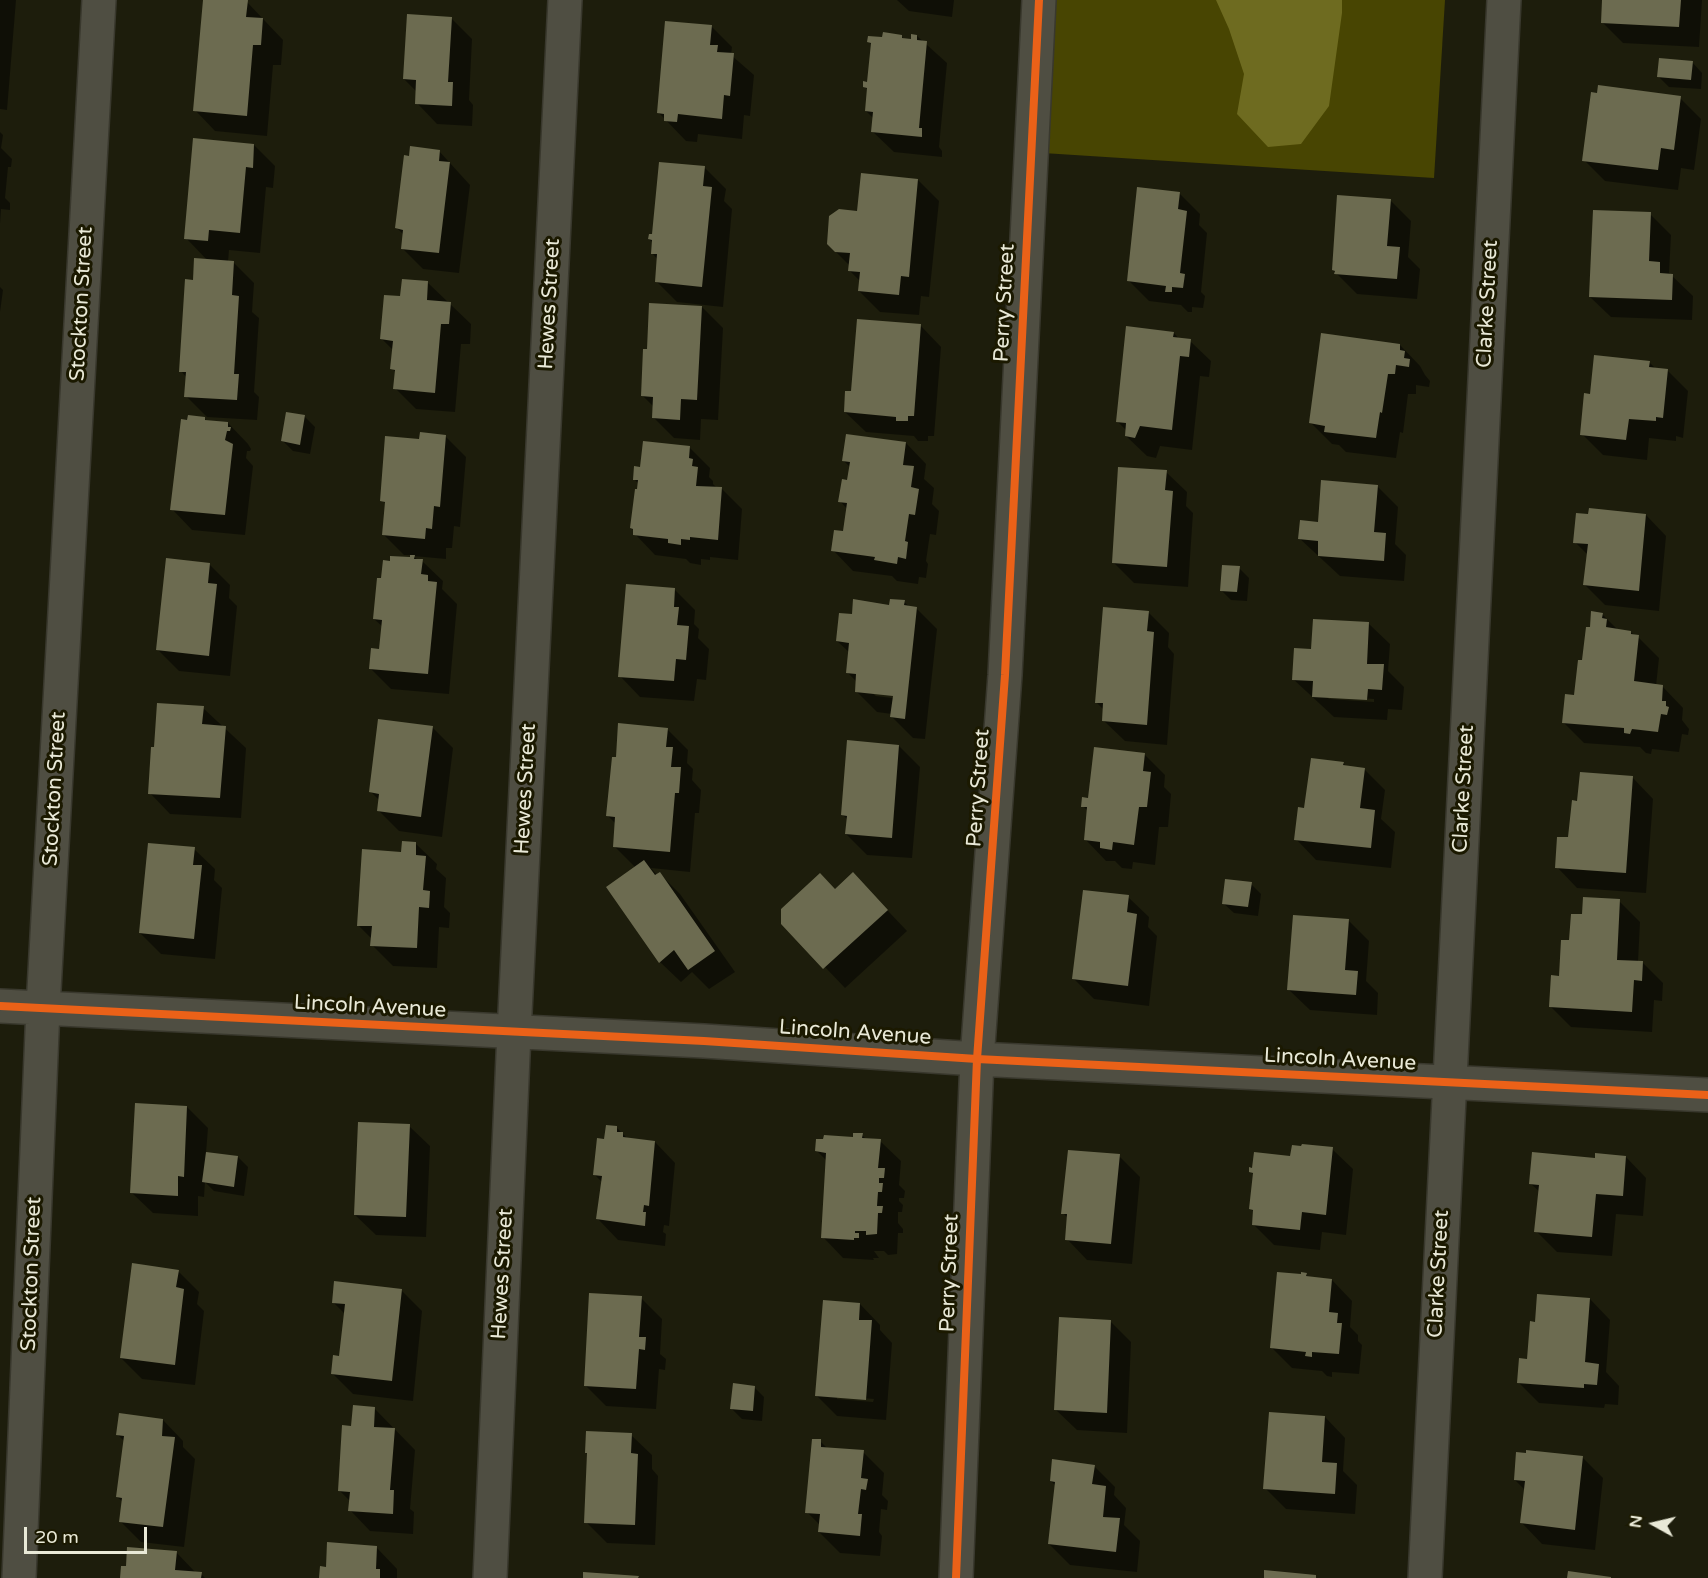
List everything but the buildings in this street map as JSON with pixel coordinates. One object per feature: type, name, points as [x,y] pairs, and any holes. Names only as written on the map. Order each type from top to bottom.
[{"type":"street","name":"Stockton Street","points":[[19,1578],[43,1008],[99,0]]},
{"type":"street","name":"Hewes Street","points":[[490,1578],[514,1033],[565,0]]},
{"type":"street","name":"Perry Street","points":[[956,1578],[977,1059],[1005,675],[1039,0]]},
{"type":"street","name":"Clarke Street","points":[[1425,1578],[1504,0]]},
{"type":"street","name":"Lincoln Avenue","points":[[0,1006],[704,1041],[977,1059],[1708,1095]]},
{"type":"shaded area","points":[[1053,0],[1445,0],[1434,178],[1043,153]]},
{"type":"shaded area","points":[[1216,0],[1342,0],[1329,106],[1301,144],[1268,147],[1237,114],[1244,74],[1229,29]]},
{"type":"cycle path","points":[[956,1578],[977,1059],[1005,675],[1039,0]]},
{"type":"cycle path","points":[[0,1006],[704,1041],[977,1059],[1708,1095]]}]
